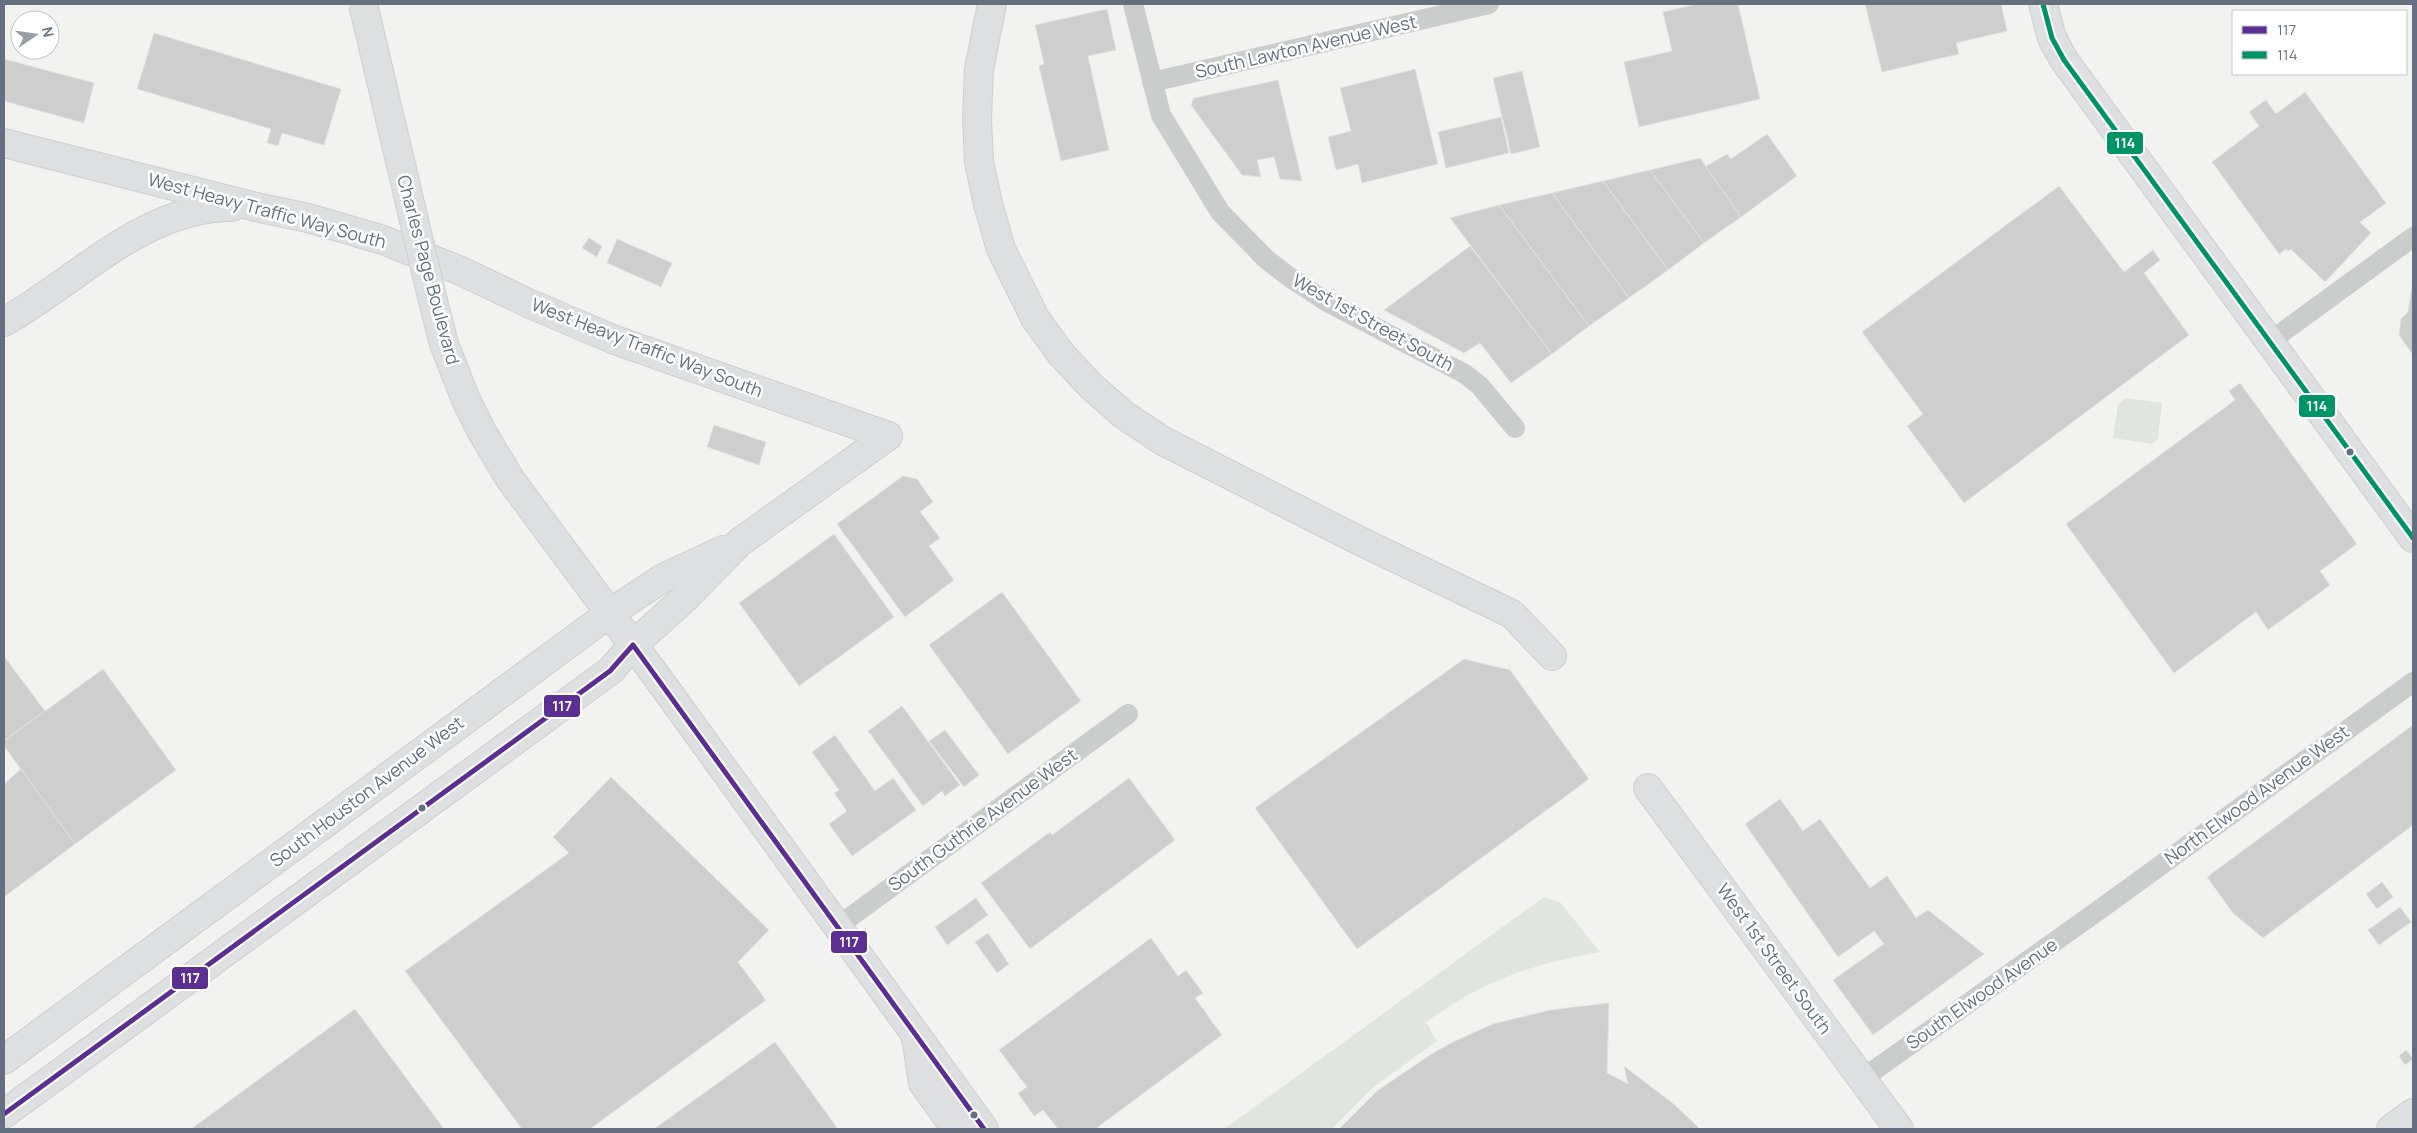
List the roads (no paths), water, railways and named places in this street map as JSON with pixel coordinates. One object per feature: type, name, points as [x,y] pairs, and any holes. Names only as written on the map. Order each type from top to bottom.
[{"type":"main road","name":"Charles Page Boulevard","points":[[363,4],[433,301],[451,361],[482,432],[510,479],[915,1031],[984,1129]]},
{"type":"main road","points":[[992,4],[979,69],[977,120],[979,162],[1001,249],[1035,318],[1061,354],[1091,386],[1124,415],[1163,441],[1376,549],[1512,614],[1552,656]]},
{"type":"main road","points":[[2043,4],[2052,38],[2064,60],[2413,538]]},
{"type":"main road","name":"West Heavy Traffic Way South","points":[[4,143],[256,207],[308,218],[383,240],[461,270],[528,303],[615,340],[888,436]]},
{"type":"main road","points":[[4,322],[100,257],[153,226],[206,209],[256,207]]},
{"type":"main road","name":"South Houston Avenue West","points":[[4,1114],[610,671],[633,645],[684,599],[740,542],[888,436]]},
{"type":"main road","name":"South Houston Avenue West","points":[[4,1060],[610,613],[663,578],[740,542]]},
{"type":"main road","name":"West 1st Street South","points":[[1648,788],[1899,1129]]},
{"type":"main road","points":[[915,1031],[923,1083],[956,1129]]},
{"type":"main road","points":[[2391,1129],[2413,1113]]},
{"type":"street","name":"West 1st Street South","points":[[1133,4],[1152,82],[1166,123],[1220,212],[1266,259],[1327,302],[1465,374],[1480,386],[1515,428]]},
{"type":"street","name":"South Lawton Avenue West","points":[[1152,82],[1489,4]]},
{"type":"street","points":[[2269,342],[2413,238]]},
{"type":"street","name":"North Elwood Avenue West","points":[[2101,909],[2413,682]]},
{"type":"street","name":"South Guthrie Avenue West","points":[[838,926],[1128,714]]},
{"type":"street","name":"South Elwood Avenue","points":[[1862,1079],[2101,909]]}]
